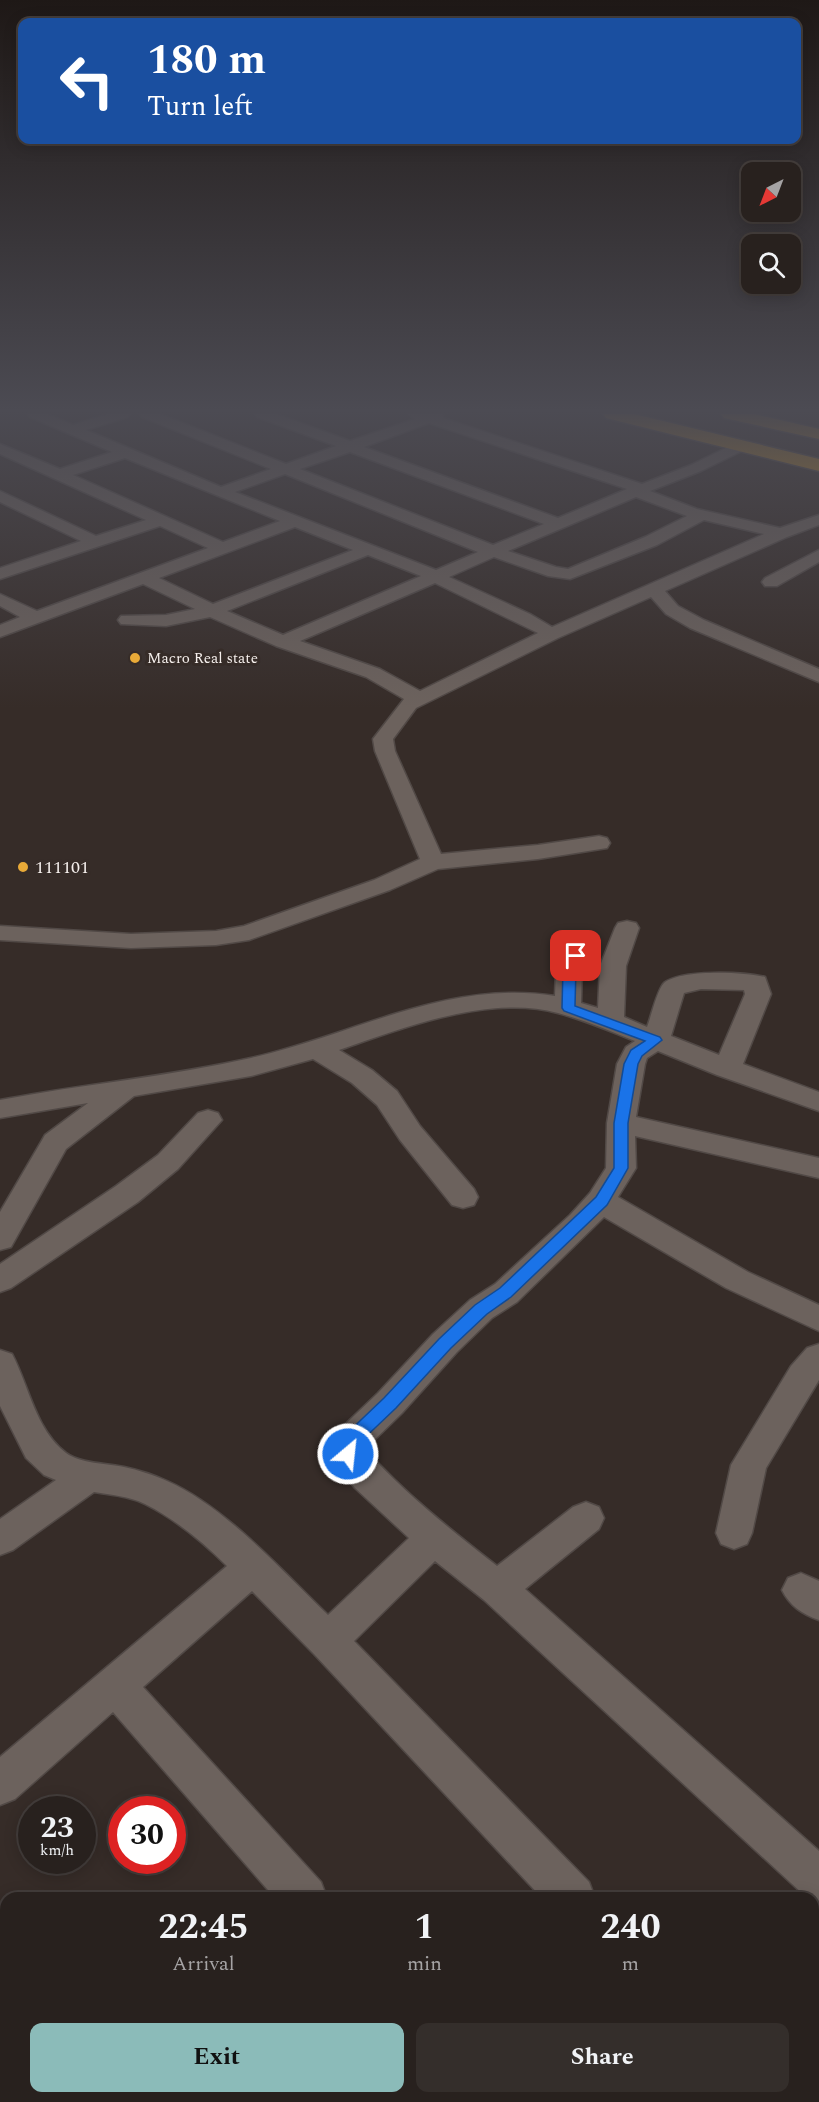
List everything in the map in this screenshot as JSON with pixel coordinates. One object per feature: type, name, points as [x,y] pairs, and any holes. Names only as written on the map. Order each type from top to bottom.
[{"type":"street","points":[[33,512],[95,542]]},
{"type":"street","points":[[144,512],[223,549]]},
{"type":"street","points":[[272,512],[436,576],[451,586],[522,617],[551,634]]},
{"type":"street","points":[[392,512],[494,552],[554,572],[570,574],[692,522],[698,518],[695,513]]},
{"type":"street","points":[[528,512],[560,524]]},
{"type":"street","points":[[283,642],[589,512]]},
{"type":"street","points":[[695,513],[781,533]]},
{"type":"street","points":[[0,574],[161,520]]},
{"type":"street","points":[[433,862],[385,751],[383,739],[409,704],[551,634],[653,588],[781,533],[819,520]]},
{"type":"street","points":[[0,632],[295,521]]},
{"type":"street","points":[[127,620],[146,622],[173,620],[214,611],[369,549]]},
{"type":"street","points":[[771,582],[819,555]]},
{"type":"street","points":[[145,578],[283,642],[388,681],[408,690],[418,700]]},
{"type":"street","points":[[653,588],[672,610],[698,624],[819,676]]},
{"type":"street","points":[[0,599],[36,618]]},
{"type":"street","points":[[0,933],[131,941],[216,938],[249,933],[382,885],[433,862],[537,852],[599,843]]},
{"type":"street","points":[[610,1022],[613,966],[627,928]]},
{"type":"street","points":[[568,1008],[569,968],[576,956]]},
{"type":"street","points":[[727,1069],[758,994],[756,983],[707,981],[680,985],[673,989],[656,1040],[636,1053],[631,1064],[621,1123],[621,1168],[602,1201],[506,1293],[481,1309],[452,1336],[390,1403],[347,1444],[348,1454],[368,1477],[434,1538],[497,1588],[819,1880]]},
{"type":"street","points":[[0,1109],[51,1098],[253,1067],[450,1006],[522,1001],[568,1008],[610,1022],[727,1069],[819,1102]]},
{"type":"street","points":[[315,1049],[344,1063],[365,1078],[388,1100],[410,1134],[463,1197]]},
{"type":"street","points":[[0,1239],[55,1142],[126,1088]]},
{"type":"street","points":[[0,1280],[127,1194],[168,1162],[208,1120]]},
{"type":"street","points":[[621,1123],[817,1160]]},
{"type":"street","points":[[602,1201],[737,1280],[819,1319]]},
{"type":"street","points":[[734,1533],[749,1465],[803,1375],[819,1357]]},
{"type":"street","points":[[0,1363],[8,1388],[38,1448],[56,1465],[89,1476],[125,1482],[156,1492],[214,1529],[328,1641],[567,1892]]},
{"type":"street","points":[[0,1539],[89,1476]]},
{"type":"street","points":[[497,1588],[586,1518]]},
{"type":"street","points":[[328,1641],[434,1538]]},
{"type":"street","points":[[0,1784],[252,1568]]},
{"type":"street","points":[[116,1686],[300,1892]]},
{"type":"place","name":"Macro Real state","points":[[135,658]]},
{"type":"place","name":"111101","points":[[23,867]]},
{"type":"route","points":[[348,1454],[347,1444],[390,1403],[445,1343],[481,1309],[506,1293],[581,1223],[602,1201],[621,1168],[621,1123],[631,1064],[636,1053],[656,1040],[568,1008],[569,968],[576,956]]}]
